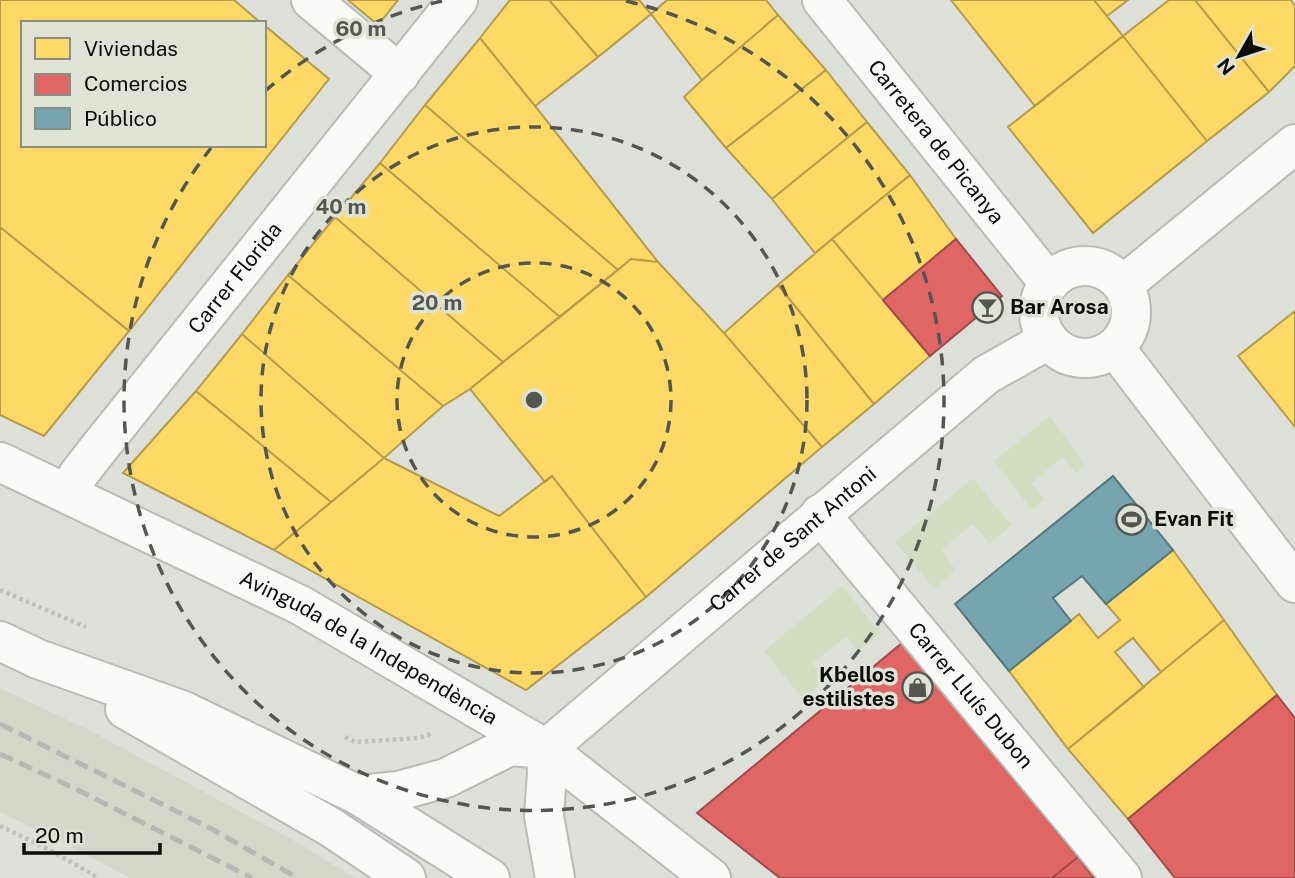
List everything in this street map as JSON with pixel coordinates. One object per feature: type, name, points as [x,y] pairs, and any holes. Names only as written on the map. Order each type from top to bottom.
[{"type":"street","points":[[311,0],[400,74]]},
{"type":"street","name":"Carrer Florida","points":[[71,495],[78,475],[458,0]]},
{"type":"street","name":"Carretera de Picanya","points":[[827,2],[1049,283]]},
{"type":"street","points":[[1123,285],[1295,144]]},
{"type":"street","points":[[1072,268],[1100,268],[1123,285],[1132,311],[1130,325],[1115,348],[1088,359],[1059,351],[1048,340],[1042,329],[1039,305],[1042,293],[1060,274],[1072,268]]},
{"type":"street","name":"Carrer de Sant Antoni","points":[[546,749],[986,375],[1048,340]]},
{"type":"street","points":[[1115,348],[1295,583]]},
{"type":"street","name":"Avinguda de la Independència","points":[[0,462],[300,605],[546,749],[711,878]]},
{"type":"street","name":"Carrer Lluís Dubon","points":[[820,514],[1122,878]]},
{"type":"street","points":[[0,641],[38,659],[332,828],[406,878]]},
{"type":"street","points":[[38,659],[184,711],[358,795],[490,878]]},
{"type":"street","points":[[358,795],[398,790],[446,778],[510,746],[546,749],[544,816],[555,878]]},
{"type":"path","points":[[0,590],[89,628]]},
{"type":"path","points":[[343,736],[355,742],[419,738],[441,730]]},
{"type":"path","points":[[0,826],[99,878]]},
{"type":"shaded area","points":[[0,688],[91,731],[291,839],[355,878],[130,878],[0,812]]},
{"type":"green space","points":[[1050,416],[1085,465],[1077,474],[1063,457],[1031,483],[1045,499],[1032,510],[994,461]]},
{"type":"green space","points":[[973,478],[1011,525],[990,544],[972,524],[942,550],[956,570],[934,589],[895,542]]},
{"type":"green space","points":[[842,586],[880,633],[858,652],[847,637],[812,663],[826,679],[803,699],[764,651]]},
{"type":"building: Viviendas","points":[[0,0],[234,0],[259,21],[21,21],[21,147],[266,147],[266,27],[329,79],[129,331],[0,227]]},
{"type":"building: Viviendas","points":[[348,0],[398,0],[378,25]]},
{"type":"building: Viviendas","points":[[510,0],[549,0],[598,57],[535,106],[480,38]]},
{"type":"building: Viviendas","points":[[549,0],[639,0],[651,14],[598,57]]},
{"type":"building: Viviendas","points":[[667,0],[766,0],[778,15],[702,80],[651,14]]},
{"type":"building: Viviendas","points":[[951,0],[1094,0],[1123,36],[1035,106]]},
{"type":"building: Viviendas","points":[[1094,0],[1128,0],[1107,16]]},
{"type":"building: Viviendas","points":[[1169,0],[1195,0],[1269,92],[1207,141],[1123,36]]},
{"type":"building: Viviendas","points":[[1195,0],[1291,0],[1295,6],[1295,66],[1269,92]]},
{"type":"building: Viviendas","points":[[778,15],[826,70],[726,148],[684,97]]},
{"type":"building: Viviendas","points":[[1123,36],[1207,141],[1093,233],[1008,127]]},
{"type":"building: Viviendas","points":[[480,38],[658,262],[631,259],[618,270],[425,105]]},
{"type":"building: Viviendas","points":[[826,70],[867,122],[772,199],[726,148]]},
{"type":"building: Viviendas","points":[[425,105],[618,270],[560,317],[380,163]]},
{"type":"building: Viviendas","points":[[867,122],[910,175],[815,253],[772,199]]},
{"type":"building: Viviendas","points":[[380,163],[560,317],[503,362],[335,217]]},
{"type":"building: Viviendas","points":[[910,175],[956,239],[883,300],[832,239]]},
{"type":"building: Viviendas","points":[[335,217],[503,362],[470,389],[443,406],[288,275]]},
{"type":"building: Viviendas","points":[[0,227],[129,331],[44,436],[0,415]]},
{"type":"building: Viviendas","points":[[832,239],[930,356],[874,404],[778,285]]},
{"type":"building: Viviendas","points":[[631,259],[658,262],[724,333],[822,447],[646,597],[552,476],[545,482],[470,389]]},
{"type":"building: Viviendas","points":[[288,275],[443,406],[384,458],[242,334]]},
{"type":"building: Viviendas","points":[[778,285],[874,404],[822,447],[724,333]]},
{"type":"building: Viviendas","points":[[1295,311],[1295,427],[1238,356]]},
{"type":"building: Viviendas","points":[[242,334],[384,458],[331,502],[196,391]]},
{"type":"building: Viviendas","points":[[196,391],[331,502],[274,550],[123,473]]},
{"type":"building: Viviendas","points":[[384,458],[499,516],[552,476],[646,597],[526,690],[274,550]]},
{"type":"building: Viviendas","points":[[1173,550],[1224,620],[1161,672],[1133,638],[1115,652],[1144,687],[1068,749],[1009,671],[1079,614],[1098,638],[1120,620],[1106,604]]},
{"type":"building: Viviendas","points":[[1224,620],[1277,695],[1128,819],[1068,749]]},
{"type":"building: Comercios","points":[[956,239],[1002,296],[930,356],[883,300]]},
{"type":"building: Comercios","points":[[902,643],[1078,857],[1052,878],[780,878],[697,813]]},
{"type":"building: Comercios","points":[[1277,695],[1295,718],[1295,878],[1175,878],[1128,819]]},
{"type":"building: Comercios","points":[[1078,857],[1094,878],[1052,878]]},
{"type":"building: Público","points":[[1113,476],[1173,550],[1106,604],[1082,576],[1053,598],[1071,621],[1009,671],[955,604]]},
{"type":"railway","points":[[0,724],[210,828],[298,878]]},
{"type":"railway","points":[[0,754],[74,788],[252,878]]},
{"type":"place","name":"Bar Arosa","points":[[987,307]]},
{"type":"place","name":"Evan Fit","points":[[1131,519]]},
{"type":"place","name":"Kbellos estilistes","points":[[918,687]]}]
